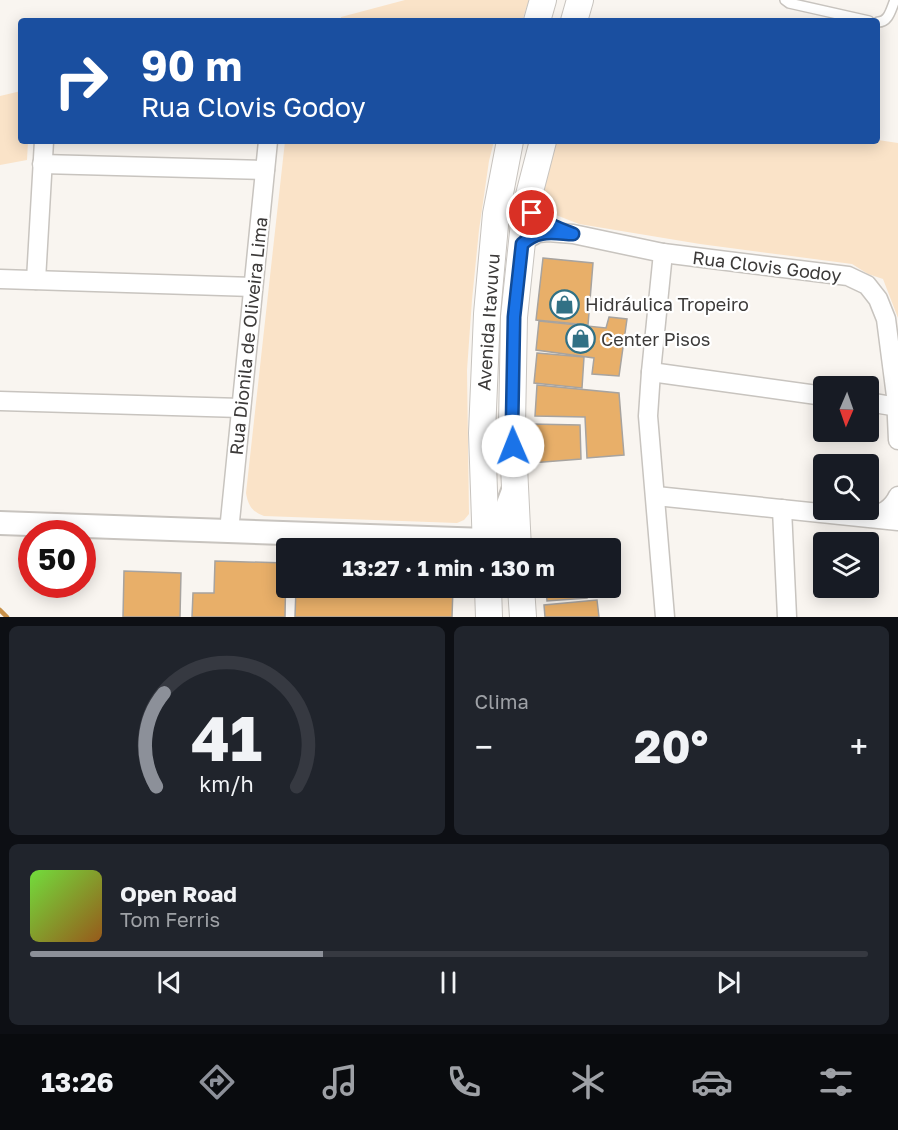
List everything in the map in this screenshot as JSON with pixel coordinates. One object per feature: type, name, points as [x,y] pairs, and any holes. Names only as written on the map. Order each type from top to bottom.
[{"type":"main road","points":[[538,18],[543,0]]},
{"type":"main road","points":[[575,18],[580,0]]},
{"type":"main road","name":"Avenida Itavuvu","points":[[486,538],[482,433],[487,314],[496,214],[509,144]]},
{"type":"main road","name":"Avenida Itavuvu","points":[[517,538],[512,426],[514,317],[527,205],[542,144]]},
{"type":"main road","points":[[488,598],[489,617]]},
{"type":"main road","points":[[522,598],[523,617]]},
{"type":"street","points":[[36,280],[44,144]]},
{"type":"street","name":"Rua Dionila de Oliveira Lima","points":[[229,531],[268,144]]},
{"type":"street","points":[[42,164],[265,170]]},
{"type":"street","name":"Rua Clovis Godoy","points":[[527,205],[532,213],[542,220],[573,234]]},
{"type":"street","name":"Rua Clovis Godoy","points":[[522,244],[538,233],[573,234],[663,253],[848,276],[867,285],[878,299],[886,319],[896,393],[898,440]]},
{"type":"street","points":[[663,253],[648,416],[665,617]]},
{"type":"street","points":[[0,279],[253,287]]},
{"type":"street","points":[[651,372],[813,394]]},
{"type":"street","points":[[879,398],[896,393]]},
{"type":"street","points":[[0,401],[241,408]]},
{"type":"street","name":"Avenida Itavuvu","points":[[492,538],[498,531],[515,487]]},
{"type":"street","points":[[656,496],[813,512]]},
{"type":"street","points":[[879,514],[887,510],[898,496]]},
{"type":"street","points":[[782,509],[787,617]]},
{"type":"street","points":[[879,519],[898,520]]},
{"type":"street","points":[[0,523],[358,538]]},
{"type":"lane","points":[[785,0],[789,3],[855,18]]},
{"type":"lane","points":[[880,22],[886,19],[895,0]]},
{"type":"shaded area","points":[[405,0],[529,0],[523,18],[341,17]]},
{"type":"shaded area","points":[[18,92],[18,144],[28,144],[27,160],[0,165],[0,96]]},
{"type":"shaded area","points":[[880,140],[898,143],[898,318],[883,279],[868,274],[852,264],[700,244],[579,224],[556,215],[545,207],[538,196],[551,144],[880,144]]},
{"type":"shaded area","points":[[285,144],[493,144],[479,230],[467,370],[469,514],[457,523],[264,516],[256,512],[249,504],[246,493]]},
{"type":"building","name":"Hidráulica Tropeiro","points":[[543,258],[593,263],[588,325],[536,320]]},
{"type":"building","name":"Center Pisos","points":[[609,317],[627,319],[619,376],[592,374],[594,358],[536,350],[539,321],[606,328]]},
{"type":"building","points":[[537,353],[584,357],[582,388],[534,383]]},
{"type":"building","points":[[537,385],[619,393],[624,455],[587,458],[585,417],[535,416]]},
{"type":"building","points":[[530,424],[580,425],[581,459],[531,463]]},
{"type":"building","points":[[215,561],[276,563],[276,598],[285,598],[285,617],[192,617],[193,593],[214,593]]},
{"type":"building","points":[[124,571],[181,573],[180,617],[123,617]]},
{"type":"building","points":[[296,598],[453,598],[452,617],[295,617]]},
{"type":"building","points":[[547,598],[587,598],[547,601]]},
{"type":"building","points":[[597,600],[599,617],[545,617],[544,605]]},
{"type":"waterway","points":[[0,610],[7,617]]},
{"type":"place","name":"Hidráulica Tropeiro","points":[[564,304]]},
{"type":"place","name":"Center Pisos","points":[[580,339]]},
{"type":"route","points":[[513,446],[514,317],[522,244],[538,233],[573,234],[554,227],[532,213]]}]
